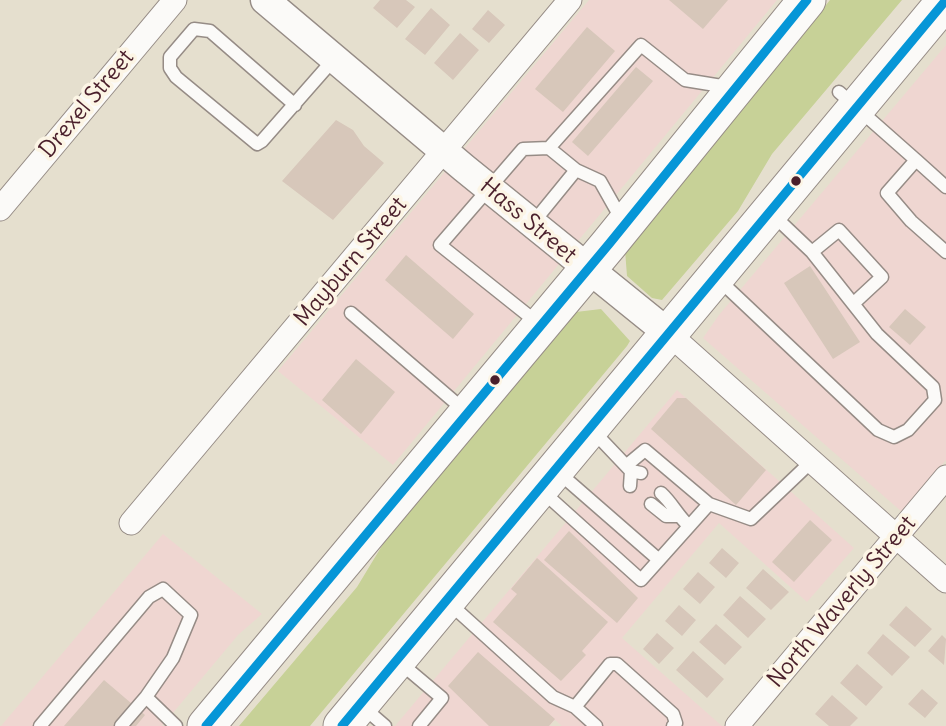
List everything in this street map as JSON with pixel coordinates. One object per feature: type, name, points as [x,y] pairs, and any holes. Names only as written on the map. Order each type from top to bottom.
[{"type":"main road","points":[[206,726],[625,225],[807,0]]},
{"type":"main road","points":[[848,99],[912,0]]},
{"type":"main road","points":[[362,719],[397,660],[770,209],[775,172],[946,0]]},
{"type":"main road","points":[[233,726],[325,610],[353,550]]},
{"type":"street","name":"Drexel Street","points":[[0,209],[175,0]]},
{"type":"street","name":"Hass Street","points":[[265,0],[587,270],[668,333],[946,582]]},
{"type":"street","name":"Mayburn Street","points":[[131,523],[570,0]]},
{"type":"street","name":"North Waverly Street","points":[[737,726],[946,477]]},
{"type":"lane","points":[[295,105],[210,31],[194,29],[170,57],[170,68],[176,77],[257,144],[295,105],[334,59]]},
{"type":"lane","points":[[550,148],[641,46],[685,80],[735,88]]},
{"type":"lane","points":[[848,99],[946,187]]},
{"type":"lane","points":[[541,325],[440,245],[523,149],[550,148],[576,170],[600,181],[625,225]]},
{"type":"lane","points":[[916,160],[887,194],[911,221],[946,251]]},
{"type":"lane","points":[[532,224],[576,170]]},
{"type":"lane","points":[[714,275],[878,430],[894,437],[908,430],[935,400],[933,387],[877,334],[812,252],[770,209]]},
{"type":"lane","points":[[812,252],[839,230],[883,277],[854,303]]},
{"type":"lane","points":[[351,313],[467,413]]},
{"type":"lane","points":[[590,428],[633,470]]},
{"type":"lane","points":[[630,486],[633,470],[645,450],[709,504],[751,519],[811,462]]},
{"type":"lane","points":[[547,479],[641,580],[709,504]]},
{"type":"lane","points":[[547,479],[659,559]]},
{"type":"lane","points":[[661,493],[676,506],[678,516],[689,526]]},
{"type":"lane","points":[[651,503],[666,516],[678,516]]},
{"type":"lane","points":[[40,726],[149,597],[163,589],[191,615],[173,657],[146,698],[121,726]]},
{"type":"lane","points":[[446,600],[553,697],[575,707],[596,726]]},
{"type":"lane","points":[[397,660],[442,698],[419,726]]},
{"type":"lane","points":[[575,707],[610,664],[617,664],[673,715],[676,723],[673,726]]},
{"type":"lane","points":[[146,698],[176,726]]},
{"type":"shaded area","points":[[589,0],[777,0],[393,465],[278,371]]},
{"type":"shaded area","points":[[946,45],[946,460],[902,512],[703,338],[719,315]]},
{"type":"shaded area","points":[[677,390],[854,548],[807,602],[719,523],[622,638],[722,726],[562,726],[555,720],[549,726],[395,726]]},
{"type":"shaded area","points":[[163,534],[262,614],[238,635],[162,726],[1,726]]},
{"type":"green space","points":[[830,0],[902,0],[772,154],[738,211],[662,300],[652,298],[627,276],[625,250]]},
{"type":"green space","points":[[601,309],[630,341],[627,346],[310,726],[239,726],[357,587],[403,511],[576,312]]},
{"type":"building","points":[[380,0],[406,0],[415,7],[397,28],[373,8]]},
{"type":"building","points":[[669,0],[728,0],[703,29]]},
{"type":"building","points":[[431,8],[450,25],[425,55],[405,39]]},
{"type":"building","points":[[488,10],[505,25],[489,43],[472,29]]},
{"type":"building","points":[[587,27],[615,51],[563,112],[535,89]]},
{"type":"building","points":[[460,33],[479,50],[453,80],[434,63]]},
{"type":"building","points":[[636,67],[653,81],[588,156],[572,142]]},
{"type":"building","points":[[336,120],[353,130],[364,146],[384,163],[333,220],[282,181]]},
{"type":"building","points":[[406,255],[474,314],[453,339],[385,280]]},
{"type":"building","points":[[810,266],[860,342],[833,359],[784,283]]},
{"type":"building","points":[[905,309],[926,327],[910,345],[889,327]]},
{"type":"building","points":[[356,359],[395,392],[361,434],[322,400]]},
{"type":"building","points":[[677,398],[686,398],[766,470],[736,505],[651,429]]},
{"type":"building","points":[[810,520],[832,540],[794,582],[772,562]]},
{"type":"building","points":[[569,531],[638,598],[617,623],[544,560]]},
{"type":"building","points":[[722,548],[739,563],[726,578],[709,563]]},
{"type":"building","points":[[537,558],[608,622],[582,651],[586,655],[561,681],[493,622],[517,594],[511,589]]},
{"type":"building","points":[[763,569],[789,592],[771,610],[746,588]]},
{"type":"building","points":[[698,572],[715,587],[700,604],[683,589]]},
{"type":"building","points":[[740,596],[766,619],[748,638],[723,615]]},
{"type":"building","points":[[679,605],[696,620],[682,636],[665,621]]},
{"type":"building","points":[[906,606],[932,629],[915,647],[889,625]]},
{"type":"building","points":[[716,624],[742,647],[725,665],[699,642]]},
{"type":"building","points":[[657,633],[674,648],[659,664],[643,649]]},
{"type":"building","points":[[883,634],[910,657],[892,676],[867,653]]},
{"type":"building","points":[[942,635],[946,639],[944,665],[928,651]]},
{"type":"building","points":[[693,651],[724,679],[707,698],[676,670]]},
{"type":"building","points":[[478,652],[555,719],[549,726],[489,726],[448,686]]},
{"type":"building","points":[[857,664],[883,687],[866,706],[840,683]]},
{"type":"building","points":[[104,680],[145,715],[136,726],[64,726]]},
{"type":"building","points":[[922,689],[938,703],[925,718],[908,704]]},
{"type":"building","points":[[832,695],[858,718],[850,726],[829,726],[815,714]]},
{"type":"transit line","points":[[206,726],[609,244],[807,0]]},
{"type":"transit line","points":[[342,726],[946,0]]}]
